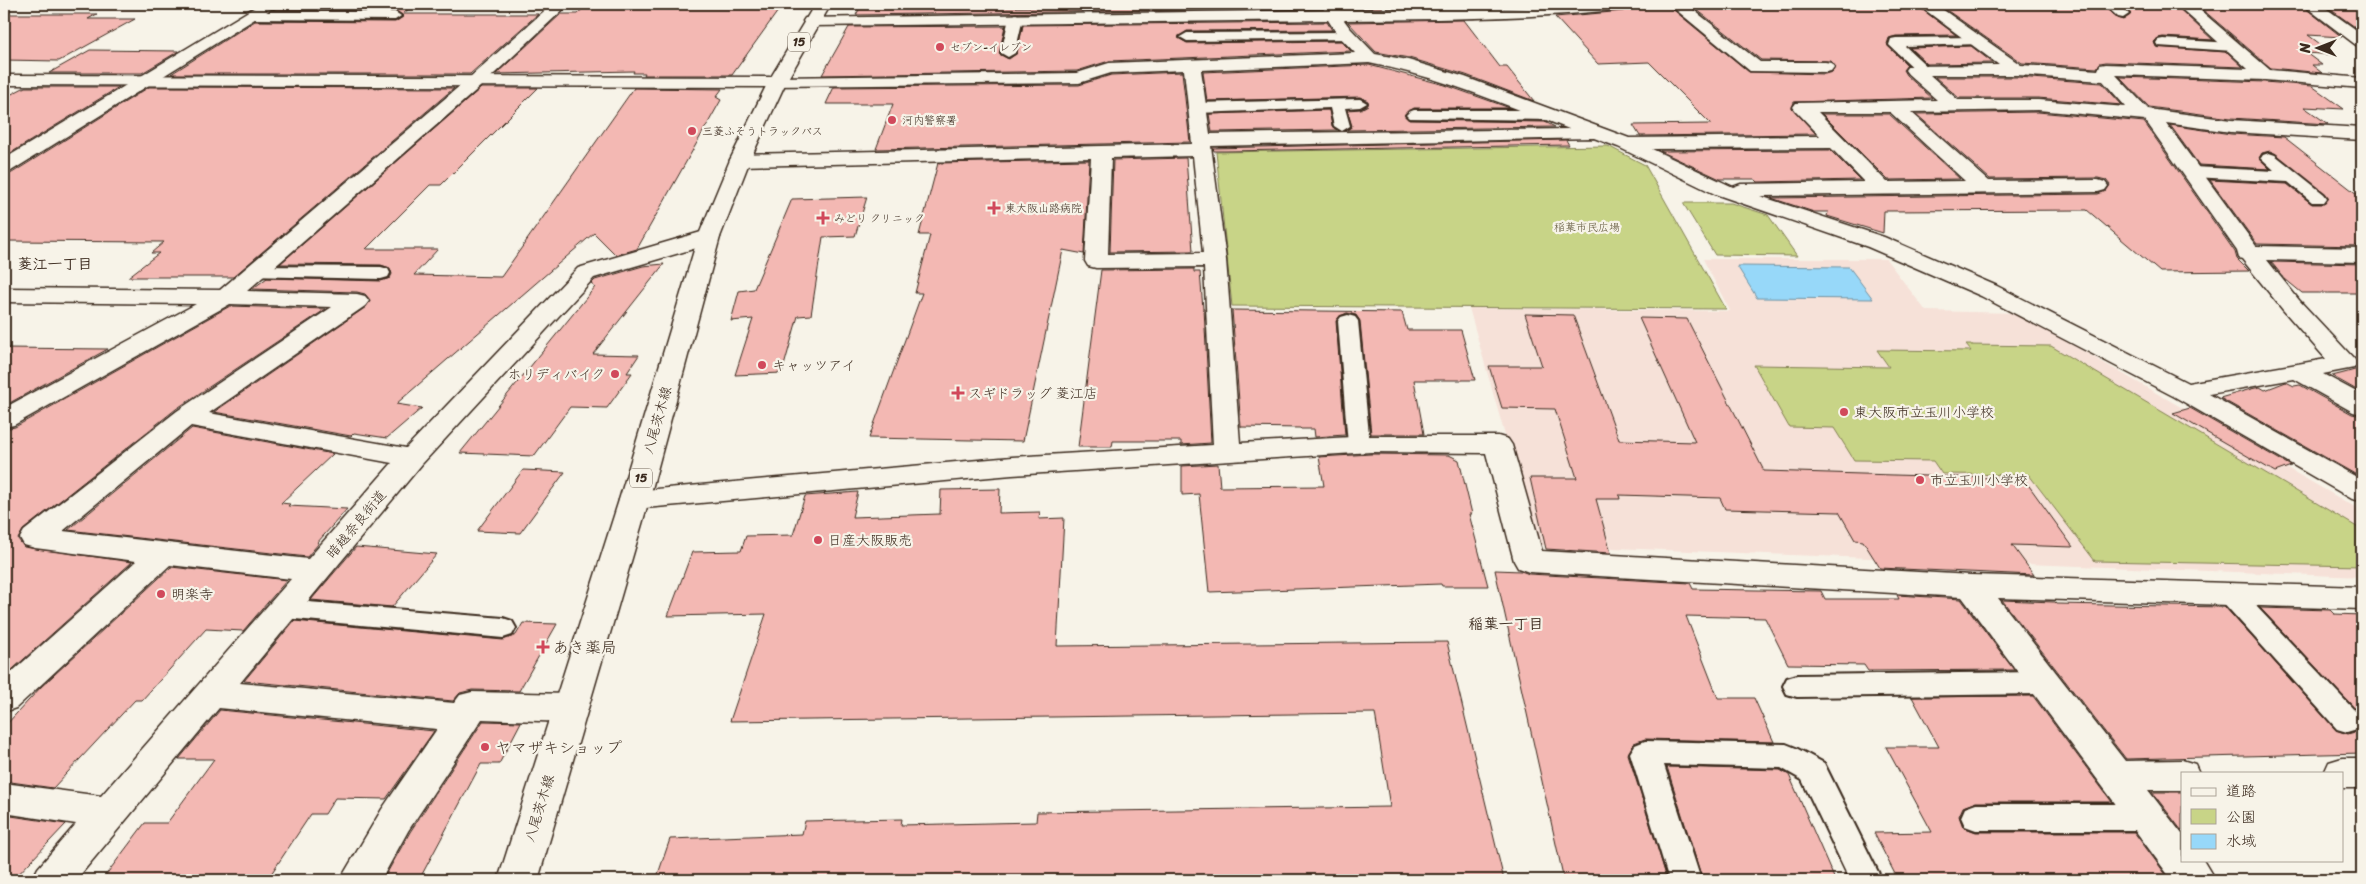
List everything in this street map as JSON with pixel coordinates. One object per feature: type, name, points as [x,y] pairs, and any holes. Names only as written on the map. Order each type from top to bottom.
[{"type":"street","points":[[4,167],[271,4]]},
{"type":"street","points":[[4,419],[226,297],[475,82],[561,4]]},
{"type":"street","name":"八尾茨木線","points":[[518,880],[634,500],[709,237],[740,160],[777,82],[822,4]]},
{"type":"street","points":[[811,21],[1016,18],[1332,9],[1508,13],[1624,4]]},
{"type":"street","points":[[1677,4],[1756,68],[1825,67]]},
{"type":"street","points":[[1925,4],[2016,70]]},
{"type":"street","points":[[2184,4],[2265,75]]},
{"type":"street","points":[[2310,4],[2362,41]]},
{"type":"street","points":[[1332,9],[1347,36],[1369,58]]},
{"type":"street","points":[[4,80],[777,82],[1079,78],[1109,68],[1369,58],[1402,64],[1459,80],[1625,143],[1722,190],[1876,242],[1989,291],[2184,391],[2362,492]]},
{"type":"street","points":[[1192,66],[1215,260],[1227,453]]},
{"type":"street","points":[[2354,363],[2319,338],[2248,252],[2193,172],[2146,114],[2108,76],[2106,69],[2265,75],[2362,83]]},
{"type":"street","points":[[1954,106],[1914,70],[2016,70],[2108,76]]},
{"type":"street","points":[[1880,187],[1802,107],[2047,105],[2146,114],[2230,126],[2362,134]]},
{"type":"street","points":[[1894,106],[1983,187]]},
{"type":"street","points":[[740,160],[1100,152],[1202,145],[1602,134]]},
{"type":"street","points":[[1625,143],[1836,142]]},
{"type":"street","points":[[1100,152],[1096,261],[1215,260]]},
{"type":"street","points":[[1722,190],[2098,186]]},
{"type":"street","name":"暗越奈良街道","points":[[52,880],[412,458],[586,273],[709,237]]},
{"type":"street","points":[[2248,252],[2362,255]]},
{"type":"street","points":[[4,295],[226,297],[357,301],[186,417],[35,538],[316,571]]},
{"type":"street","points":[[2184,391],[2354,363]]},
{"type":"street","points":[[2298,372],[2362,406]]},
{"type":"street","points":[[186,417],[412,458]]},
{"type":"street","points":[[634,500],[1012,466],[1360,445],[1498,445],[1529,561],[1971,586],[2362,598]]},
{"type":"street","points":[[4,699],[163,554]]},
{"type":"street","points":[[1971,586],[2181,862]]},
{"type":"street","points":[[211,694],[464,718]]},
{"type":"street","points":[[360,880],[395,820],[472,705],[569,708]]},
{"type":"street","points":[[2344,773],[2362,773]]},
{"type":"street","points":[[2115,776],[2181,775]]},
{"type":"street","points":[[4,798],[109,813]]},
{"type":"street","points":[[2181,862],[2195,880]]},
{"type":"lane","points":[[2110,4],[2122,14]]},
{"type":"lane","points":[[252,16],[395,16]]},
{"type":"lane","points":[[1008,53],[1016,18]]},
{"type":"lane","points":[[1187,37],[1347,36]]},
{"type":"lane","points":[[1924,70],[1896,45],[1896,42],[1976,41]]},
{"type":"lane","points":[[2163,43],[2233,47]]},
{"type":"lane","points":[[1197,108],[1360,103]]},
{"type":"lane","points":[[1337,104],[1342,126]]},
{"type":"lane","points":[[1414,115],[1551,115]]},
{"type":"lane","points":[[2269,158],[2318,198]]},
{"type":"lane","points":[[2193,172],[2292,177]]},
{"type":"lane","points":[[255,272],[381,273]]},
{"type":"lane","points":[[1348,321],[1360,445]]},
{"type":"lane","points":[[2230,594],[2348,721]]},
{"type":"lane","points":[[284,609],[503,628]]},
{"type":"lane","points":[[1797,686],[2044,682]]},
{"type":"lane","points":[[1685,880],[1645,753],[1786,756],[1813,772],[1866,880]]},
{"type":"lane","points":[[1976,817],[2147,817]]},
{"type":"shaded area","name":"東大阪市立玉川小学校","points":[[1703,259],[1886,259],[1926,311],[2017,313],[2362,511],[2362,577],[1536,545],[1469,308],[1730,311]]},
{"type":"green space","name":"稲葉市民広場","points":[[1608,146],[1645,165],[1726,309],[1232,306],[1216,152]]},
{"type":"green space","points":[[1683,203],[1731,203],[1768,215],[1797,256],[1715,255]]},
{"type":"green space","points":[[1966,345],[2051,346],[2362,530],[2362,566],[2095,561],[2029,475],[1942,474],[1933,461],[1854,460],[1834,428],[1789,427],[1754,365],[1889,367],[1877,350],[1971,351]]},
{"type":"water","points":[[1737,266],[1849,267],[1873,299],[1757,298]]},
{"type":"building","points":[[588,4],[783,4],[732,75],[644,75],[645,73],[633,73],[634,71],[496,74],[561,14],[577,14]]},
{"type":"building","points":[[862,4],[932,4],[931,8],[1157,6],[1157,4],[1320,4],[1321,8],[856,15]]},
{"type":"building","points":[[1340,4],[1382,4],[1382,8],[1341,8]]},
{"type":"building","points":[[1915,4],[1956,35],[1896,36],[1889,38],[1887,44],[1907,65],[1903,70],[1906,75],[1932,98],[1794,102],[1792,108],[1816,134],[1640,136],[1633,125],[1711,124],[1649,62],[1598,64],[1555,17],[1624,11],[1631,8],[1670,7],[1749,72],[1825,74],[1832,72],[1836,67],[1831,61],[1761,60],[1692,6]]},
{"type":"building","points":[[1938,4],[2102,5],[2117,18],[2123,20],[2131,14],[2123,6],[2157,7],[2152,4],[2174,4],[2213,40],[2163,37],[2158,38],[2154,42],[2156,47],[2227,52],[2243,67],[2106,62],[2100,63],[2097,68],[2022,63]]},
{"type":"building","points":[[2196,4],[2300,4],[2342,37],[2308,35],[2335,55],[2306,53],[2322,65],[2312,65],[2322,73],[2271,68]]},
{"type":"building","points":[[2323,4],[2362,4],[2362,32]]},
{"type":"building","points":[[279,6],[411,7],[403,14],[538,14],[470,74],[171,74],[255,21],[395,22],[403,17],[395,10],[273,10]]},
{"type":"building","points":[[4,14],[97,14],[88,19],[135,19],[59,61],[4,60]]},
{"type":"building","points":[[1464,20],[1500,67],[1507,67],[1534,101],[1466,75],[1409,58],[1376,52],[1348,22]]},
{"type":"building","points":[[1327,22],[1332,30],[1187,31],[1178,38],[1187,43],[1341,41],[1351,51],[1109,61],[1077,71],[822,75],[849,27],[1005,26],[999,54],[1009,59],[1017,53],[1023,25]]},
{"type":"building","points":[[1971,46],[1993,63],[1927,64],[1910,48]]},
{"type":"building","points":[[90,50],[179,51],[142,73],[49,73]]},
{"type":"building","points":[[1369,65],[1445,85],[1510,108],[1414,108],[1405,114],[1409,120],[1545,122],[1555,127],[1347,130],[1352,126],[1347,110],[1361,109],[1368,105],[1368,101],[1360,97],[1207,101],[1203,72]]},
{"type":"building","points":[[1182,72],[1190,142],[876,149],[893,104],[826,104],[834,87],[1079,85],[1111,75]]},
{"type":"building","points":[[1935,77],[2017,77],[2102,83],[2122,105],[2038,98],[1959,98]]},
{"type":"building","points":[[2120,77],[2265,82],[2312,86],[2344,109],[2304,107],[2328,124],[2231,118],[2149,107]]},
{"type":"building","points":[[25,87],[119,87],[4,157],[4,98]]},
{"type":"building","points":[[149,87],[454,88],[233,277],[128,277],[159,253],[151,253],[164,242],[4,241],[4,175],[12,173]]},
{"type":"building","points":[[481,88],[538,88],[441,185],[430,185],[366,249],[438,249],[414,275],[501,277],[634,88],[722,89],[716,97],[721,100],[637,249],[616,255],[594,233],[396,404],[422,408],[387,438],[354,433],[351,436],[214,412],[366,307],[370,300],[365,294],[357,292],[252,289],[267,278],[381,281],[390,278],[392,274],[390,268],[381,265],[280,264]]},
{"type":"building","points":[[1329,110],[1332,126],[1337,130],[1212,132],[1209,114]]},
{"type":"building","points":[[2038,112],[2144,122],[2235,252],[2237,259],[2249,271],[2160,272],[2087,210],[1884,211],[1883,233],[1827,216],[1828,212],[1814,212],[1771,198],[2098,194],[2106,191],[2110,185],[2106,180],[2098,178],[1990,179],[1916,114]]},
{"type":"building","points":[[1822,114],[1889,114],[1960,179],[1888,180]]},
{"type":"building","points":[[2170,125],[2231,134],[2284,137],[2362,198],[2362,246],[2257,244],[2210,180],[2287,184],[2312,204],[2324,204],[2328,197],[2270,151],[2262,153],[2259,158],[2270,169],[2199,165]]},
{"type":"building","points":[[1566,140],[1569,145],[1226,151],[1214,151],[1213,148]]},
{"type":"building","points":[[1830,150],[1860,180],[1758,182],[1755,179],[1720,179],[1660,151]]},
{"type":"building","points":[[1186,158],[1193,251],[1110,252],[1113,160]]},
{"type":"building","points":[[1089,160],[1084,254],[1063,250],[1023,441],[869,438],[922,293],[915,293],[930,235],[919,235],[938,163]]},
{"type":"building","points":[[867,197],[855,236],[823,237],[811,315],[798,316],[782,373],[735,375],[753,319],[731,321],[739,291],[754,289],[792,199]]},
{"type":"building","points":[[2271,262],[2362,264],[2362,293],[2302,293],[2285,279]]},
{"type":"building","points":[[664,264],[593,354],[639,355],[627,373],[632,373],[607,408],[570,407],[534,456],[460,453],[595,287],[591,284],[595,280],[643,266]]},
{"type":"building","points":[[1194,269],[1194,272],[1200,272],[1204,309],[1211,443],[1181,445],[1181,441],[1113,441],[1112,447],[1078,447],[1101,270]]},
{"type":"building","points":[[230,306],[326,309],[176,409],[23,530],[18,539],[24,547],[132,562],[4,677],[4,429],[15,427]]},
{"type":"building","points":[[1232,310],[1402,312],[1407,330],[1461,330],[1475,380],[1414,380],[1424,434],[1371,434],[1360,321],[1356,315],[1347,313],[1340,316],[1336,321],[1345,435],[1315,437],[1314,429],[1241,427]]},
{"type":"building","points":[[1525,314],[1573,315],[1619,440],[1695,442],[1639,318],[1687,319],[1764,471],[2024,479],[2073,547],[2012,545],[2034,575],[1880,568],[1863,541],[1855,540],[1839,512],[1725,509],[1720,498],[1619,495],[1620,499],[1596,499],[1611,553],[1546,549],[1530,478],[1577,478],[1555,409],[1502,408],[1489,366],[1542,366]]},
{"type":"building","points":[[4,348],[108,349],[4,406]]},
{"type":"building","points":[[2362,368],[2362,393],[2332,376],[2344,373]]},
{"type":"building","points":[[2286,382],[2294,386],[2300,385],[2352,414],[2362,416],[2362,478],[2220,398],[2260,387],[2265,390]]},
{"type":"building","points":[[2190,408],[2291,466],[2275,472],[2173,413]]},
{"type":"building","points":[[192,428],[333,454],[281,503],[290,504],[288,506],[347,509],[307,557],[68,530]]},
{"type":"building","points":[[1371,454],[1449,455],[1459,460],[1472,514],[1469,514],[1488,586],[1442,586],[1441,584],[1209,592],[1199,494],[1182,495],[1182,466],[1218,464],[1220,487],[1324,486],[1319,457]]},
{"type":"building","points":[[523,470],[565,472],[520,533],[477,531]]},
{"type":"building","points":[[1000,489],[999,513],[1040,512],[1039,519],[1064,518],[1057,646],[1447,642],[1504,880],[656,880],[670,839],[802,834],[805,821],[902,819],[901,825],[1036,822],[1037,812],[1390,807],[1375,713],[730,721],[766,614],[668,616],[692,552],[741,551],[746,536],[793,535],[805,496],[858,492],[852,517],[940,514],[941,490]]},
{"type":"building","points":[[356,547],[437,554],[392,607],[311,600]]},
{"type":"building","points":[[171,567],[287,580],[243,631],[206,629],[142,700],[135,700],[53,788],[4,781],[4,727],[41,687]]},
{"type":"building","points":[[1495,570],[1521,571],[1529,574],[1690,583],[1693,589],[1821,591],[1825,599],[1899,599],[1897,595],[1961,599],[2014,670],[1868,671],[1864,665],[1788,664],[1765,618],[1686,616],[1718,698],[1754,698],[1774,742],[1645,739],[1634,743],[1628,754],[1666,875],[1649,875],[1650,880],[1564,880]]},
{"type":"building","points":[[2002,600],[2054,602],[2056,604],[2225,607],[2336,730],[2348,734],[2358,731],[2362,723],[2362,753],[2126,759]]},
{"type":"building","points":[[2260,608],[2330,610],[2334,614],[2362,615],[2362,719],[2358,712]]},
{"type":"building","points":[[294,621],[503,640],[516,635],[523,623],[557,624],[519,691],[472,690],[460,693],[453,701],[244,681]]},
{"type":"building","points":[[2033,696],[2112,802],[1976,802],[1963,807],[1959,816],[1963,827],[1976,832],[2134,832],[2170,880],[1898,880],[1874,833],[1932,832],[1886,747],[1939,747],[1912,697]]},
{"type":"building","points":[[220,710],[434,731],[386,799],[335,798],[325,814],[311,814],[267,880],[102,880],[145,823],[167,823],[214,759],[179,759]]},
{"type":"building","points":[[483,721],[521,722],[499,764],[481,764],[419,880],[383,880],[410,832]]},
{"type":"building","points":[[1667,767],[1780,770],[1789,775],[1835,880],[1709,880],[1707,875],[1701,875]]},
{"type":"building","points":[[2152,792],[2181,792],[2181,830]]},
{"type":"building","points":[[4,815],[66,824],[13,880],[4,880]]},
{"type":"place","name":"セブン-イレブン","points":[[940,47]]},
{"type":"place","name":"河内警察署","points":[[892,120]]},
{"type":"place","name":"三菱ふそうトラックバス","points":[[692,131]]},
{"type":"place","name":"東大阪山路病院","points":[[994,208]]},
{"type":"place","name":"みどり クリニック","points":[[823,218]]},
{"type":"place","name":"キャッツアイ","points":[[762,365]]},
{"type":"place","name":"ホリディバイク","points":[[615,374]]},
{"type":"place","name":"スギドラッグ 菱江店","points":[[958,393]]},
{"type":"place","name":"東大阪市立玉川小学校","points":[[1844,412]]},
{"type":"place","name":"市立玉川小学校","points":[[1920,480]]},
{"type":"place","name":"日産大阪販売","points":[[818,540]]},
{"type":"place","name":"明楽寺","points":[[161,594]]},
{"type":"place","name":"あき薬局","points":[[543,647]]},
{"type":"place","name":"ヤマザキショップ","points":[[485,747]]},
{"type":"district","name":"菱江一丁目","points":[[55,264]]},
{"type":"district","name":"稲葉一丁目","points":[[1506,624]]}]
